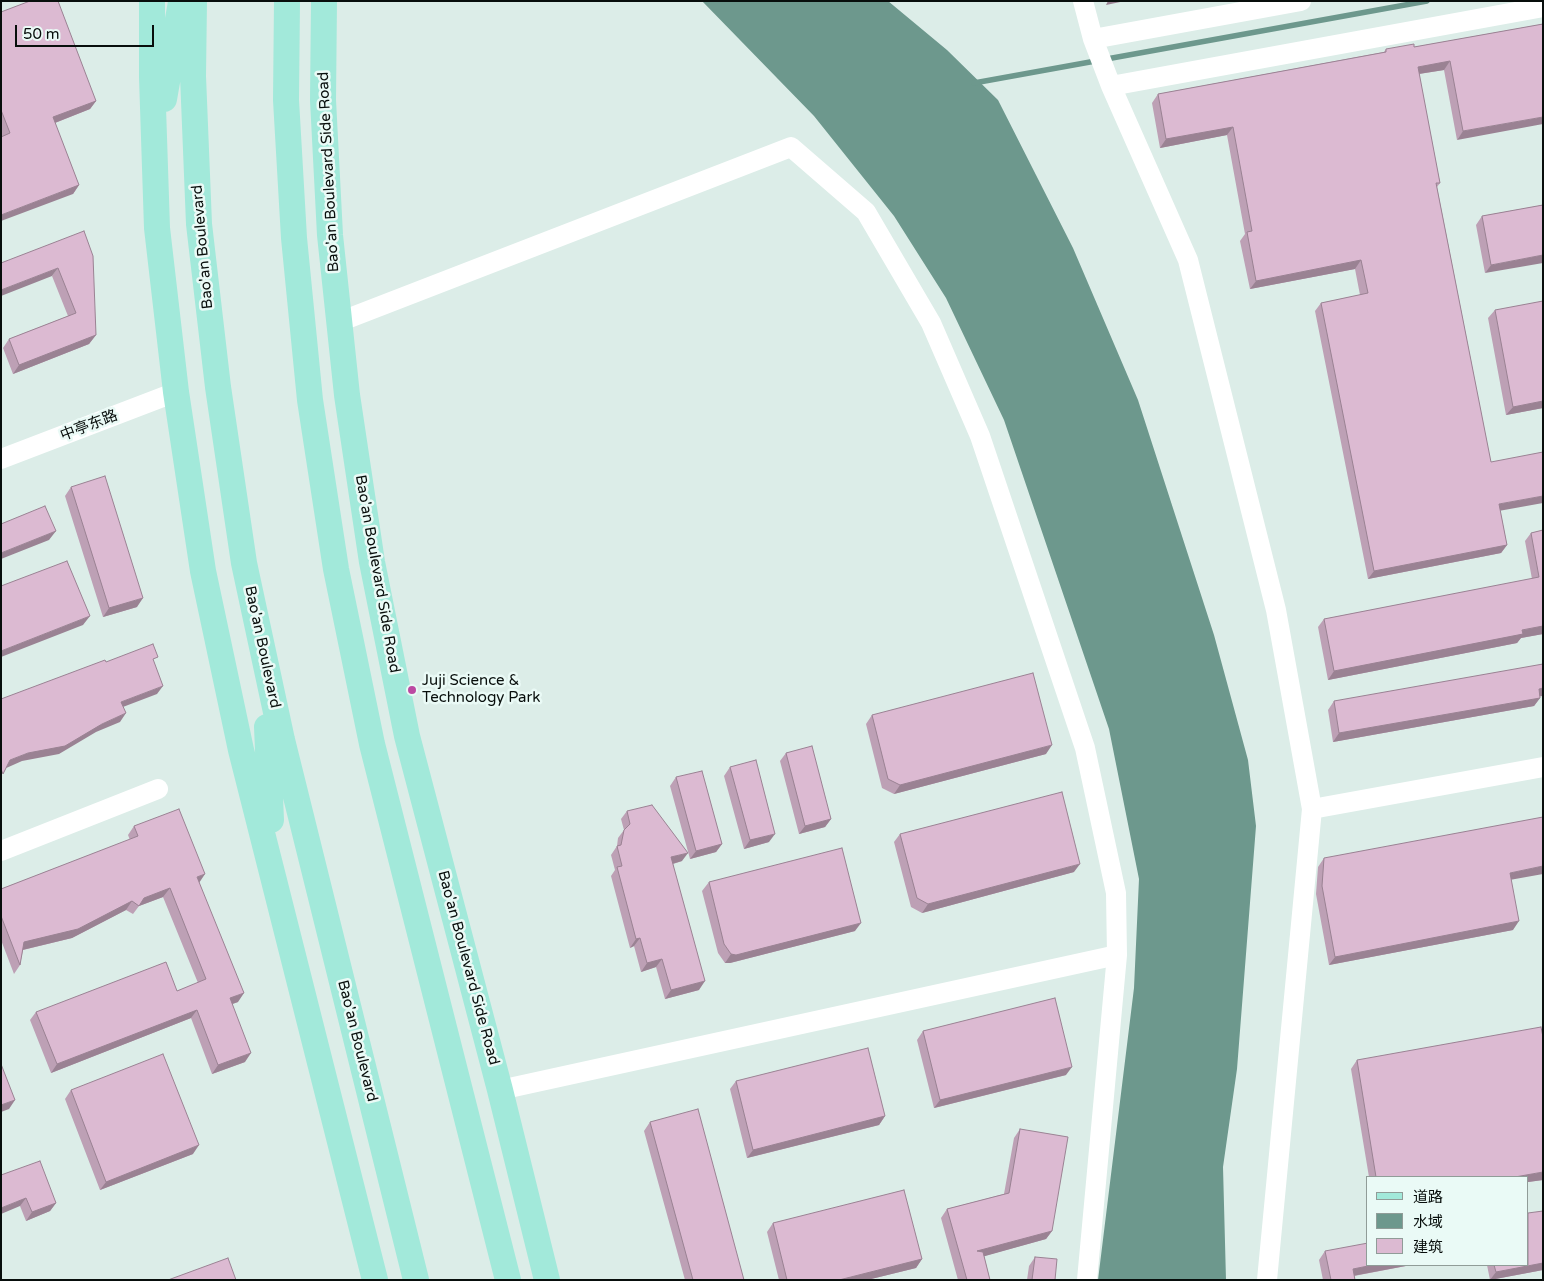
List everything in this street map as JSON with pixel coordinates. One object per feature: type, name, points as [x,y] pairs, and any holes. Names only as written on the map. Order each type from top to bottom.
[{"type":"main road","points":[[152,1],[152,77],[157,228],[176,392],[203,570],[241,750],[375,1280]]},
{"type":"main road","points":[[154,152],[181,1]]},
{"type":"main road","name":"Bao'an Boulevard","points":[[194,1],[193,76],[199,224],[218,387],[242,553],[282,740],[416,1280]]},
{"type":"main road","points":[[287,1],[286,100],[294,238],[310,400],[336,569],[372,744],[508,1280]]},
{"type":"main road","name":"Bao'an Boulevard Side Road","points":[[324,1],[323,100],[330,235],[347,395],[372,562],[407,736],[500,1090],[547,1280]]},
{"type":"main road","points":[[366,520],[372,744]]},
{"type":"main road","points":[[264,656],[273,875]]},
{"type":"street","points":[[1083,1],[1095,44],[1109,81],[1188,260],[1276,610],[1312,809],[1266,1280]]},
{"type":"street","points":[[1095,44],[1301,1]]},
{"type":"street","points":[[1109,81],[1543,7]]},
{"type":"street","points":[[339,322],[792,147],[866,212],[931,323],[980,436],[1085,748],[1116,893],[1117,954],[1087,1280]]},
{"type":"street","name":"中亭东路","points":[[1,459],[176,392]]},
{"type":"street","points":[[1312,809],[1543,768]]},
{"type":"street","points":[[1,851],[158,790]]},
{"type":"street","points":[[500,1090],[1117,954]]},
{"type":"water","points":[[702,1],[888,1],[947,50],[998,100],[1073,248],[1138,400],[1214,635],[1248,760],[1256,826],[1237,1069],[1223,1167],[1226,1280],[1098,1280],[1134,988],[1139,879],[1109,729],[1004,420],[946,298],[894,216],[814,116]]},
{"type":"building","points":[[30,1],[58,1],[96,101],[53,117],[79,185],[1,215],[1,137],[10,133],[1,110],[1,12]]},
{"type":"building","points":[[1543,24],[1543,117],[1463,131],[1450,61],[1418,67],[1440,183],[1436,183],[1491,462],[1543,452],[1543,496],[1499,504],[1507,545],[1374,571],[1321,303],[1368,293],[1361,260],[1256,281],[1247,232],[1252,231],[1233,127],[1166,139],[1158,94],[1386,52],[1386,49],[1414,44],[1414,47]]},
{"type":"building","points":[[1543,205],[1543,255],[1491,265],[1482,216]]},
{"type":"building","points":[[84,231],[93,256],[96,335],[19,365],[9,339],[76,313],[58,268],[1,290],[1,263]]},
{"type":"building","points":[[1543,301],[1543,401],[1513,407],[1495,310]]},
{"type":"building","points":[[105,476],[143,598],[109,608],[71,487]]},
{"type":"building","points":[[45,506],[56,531],[1,553],[1,524]]},
{"type":"building","points":[[1543,530],[1543,626],[1522,630],[1523,634],[1334,671],[1324,619],[1539,577],[1531,533]]},
{"type":"building","points":[[67,561],[90,616],[1,651],[1,586]]},
{"type":"building","points":[[153,644],[158,657],[153,659],[163,686],[121,702],[126,713],[102,724],[65,746],[28,753],[10,760],[3,774],[1,769],[1,699]]},
{"type":"building","points":[[1543,664],[1543,688],[1539,689],[1540,698],[1339,733],[1334,701]]},
{"type":"building","points":[[1033,673],[1052,745],[900,785],[888,779],[872,715]]},
{"type":"building","points":[[812,746],[831,819],[805,826],[786,753]]},
{"type":"building","points":[[756,760],[775,834],[750,840],[730,767]]},
{"type":"building","points":[[702,771],[722,844],[696,851],[676,777]]},
{"type":"building","points":[[1062,792],[1080,864],[928,904],[917,898],[900,834]]},
{"type":"building","points":[[652,805],[688,853],[671,857],[705,981],[671,990],[662,959],[647,963],[640,938],[636,939],[617,867],[622,866],[617,846],[621,845],[624,830],[630,824],[627,811]]},
{"type":"building","points":[[179,809],[205,874],[197,877],[244,993],[230,998],[251,1053],[218,1065],[197,1010],[57,1064],[36,1012],[166,962],[177,991],[206,979],[170,888],[144,898],[139,906],[132,901],[78,929],[24,942],[20,965],[1,916],[1,889],[138,836],[134,826]]},
{"type":"building","points":[[1543,817],[1543,866],[1510,873],[1519,921],[1335,957],[1322,886],[1324,858]]},
{"type":"building","points":[[842,848],[861,923],[736,955],[731,954],[724,944],[709,882]]},
{"type":"building","points":[[1055,998],[1072,1067],[940,1100],[923,1031]]},
{"type":"building","points":[[1541,1027],[1543,1037],[1543,1172],[1521,1176],[1376,1176],[1357,1060]]},
{"type":"building","points":[[868,1048],[885,1116],[753,1150],[736,1081]]},
{"type":"building","points":[[163,1054],[199,1145],[106,1182],[71,1090]]},
{"type":"building","points":[[1,1064],[15,1100],[1,1105]]},
{"type":"building","points":[[698,1109],[744,1280],[693,1280],[650,1122]]},
{"type":"building","points":[[1020,1129],[1068,1137],[1052,1231],[977,1251],[983,1252],[990,1280],[967,1280],[947,1209],[1009,1193]]},
{"type":"building","points":[[40,1161],[56,1203],[32,1212],[26,1198],[1,1208],[1,1175]]},
{"type":"building","points":[[904,1190],[922,1259],[839,1280],[787,1280],[773,1223]]},
{"type":"building","points":[[1543,1211],[1543,1263],[1529,1266],[1529,1213]]},
{"type":"building","points":[[1366,1243],[1366,1266],[1368,1266],[1353,1269],[1355,1280],[1331,1280],[1325,1251]]},
{"type":"building","points":[[1035,1257],[1057,1259],[1055,1280],[1032,1280]]},
{"type":"building","points":[[228,1258],[236,1280],[168,1280]]},
{"type":"building","points":[[1494,1266],[1527,1266],[1496,1272]]},
{"type":"waterway","points":[[974,83],[1427,1]]},
{"type":"place","name":"Juji Science & Technology Park","points":[[412,690]]}]
